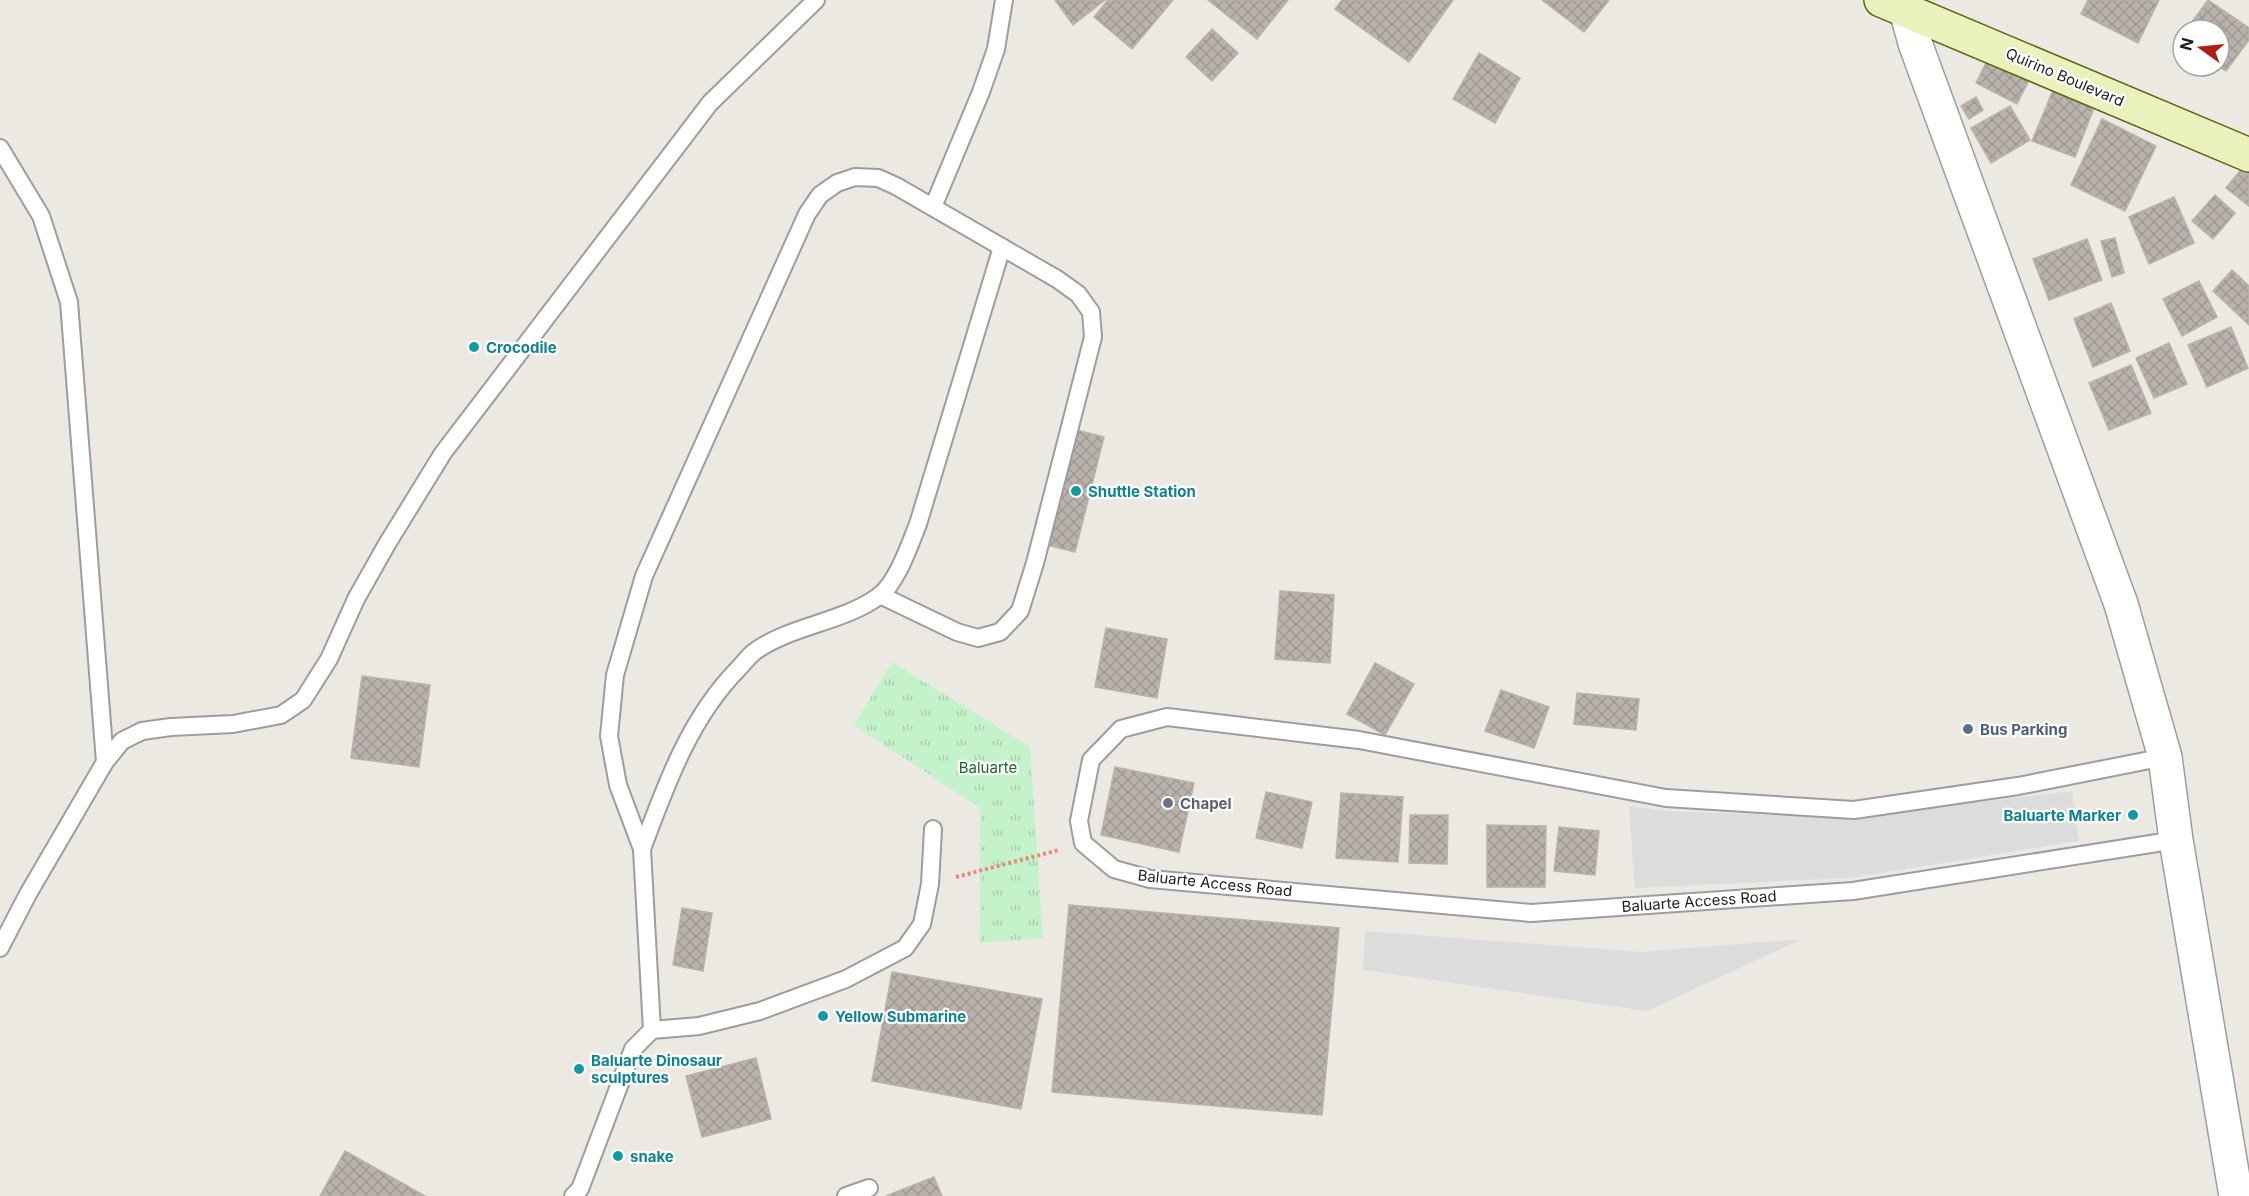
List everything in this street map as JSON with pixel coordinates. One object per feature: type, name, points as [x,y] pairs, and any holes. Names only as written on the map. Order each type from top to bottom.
[{"type":"main road","name":"Quirino Boulevard","points":[[1893,5],[2249,155]]},
{"type":"street","points":[[1893,5],[1915,43],[2121,604],[2165,757],[2176,840],[2236,1196]]},
{"type":"lane","points":[[0,948],[27,894],[105,762],[122,741],[142,731],[171,726],[233,724],[281,715],[303,700],[329,659],[356,599],[387,544],[443,453],[710,103],[816,0]]},
{"type":"lane","points":[[933,207],[981,92],[996,49],[1004,0]]},
{"type":"lane","points":[[0,148],[41,216],[69,302],[105,762]]},
{"type":"lane","points":[[652,1030],[642,849],[618,785],[609,736],[615,675],[644,576],[807,214],[820,195],[837,183],[855,177],[878,178],[1057,279],[1078,294],[1091,312],[1093,338],[1035,563],[1020,611],[1000,632],[978,638],[957,632],[880,595]]},
{"type":"lane","points":[[642,849],[668,780],[696,722],[720,687],[754,652],[794,631],[844,614],[880,595],[900,567],[918,524],[1002,247]]},
{"type":"lane","points":[[1083,843],[1079,820],[1091,760],[1121,729],[1167,717],[1359,740],[1666,798],[1854,810],[2018,786],[2165,757]]},
{"type":"lane","points":[[573,1196],[580,1189],[633,1049],[652,1030],[699,1026],[760,1011],[846,979],[905,948],[922,924],[930,884],[933,829]]},
{"type":"lane","name":"Baluarte Access Road","points":[[1083,843],[1113,869],[1150,879],[1531,912],[1853,891],[2176,840]]},
{"type":"lane","points":[[846,1196],[869,1188]]},
{"type":"path","points":[[930,884],[1083,843]]},
{"type":"green space","name":"Baluarte","points":[[892,662],[1030,747],[1043,938],[980,943],[980,808],[854,725]]},
{"type":"shaded area","points":[[2072,791],[2079,841],[1850,878],[1635,888],[1629,806],[1667,811],[1849,818]]},
{"type":"shaded area","points":[[1365,931],[1641,952],[1802,939],[1647,1011],[1363,970]]},
{"type":"building","points":[[1055,0],[1105,0],[1073,25]]},
{"type":"building","points":[[1108,0],[1173,0],[1132,49],[1094,17]]},
{"type":"building","points":[[1208,0],[1288,0],[1257,39]]},
{"type":"building","points":[[1342,0],[1453,0],[1409,62],[1335,9]]},
{"type":"building","points":[[1542,0],[1609,0],[1584,32]]},
{"type":"building","points":[[2088,0],[2159,0],[2138,43],[2081,14]]},
{"type":"building","points":[[2208,0],[2249,28],[2249,40],[2231,64],[2231,18],[2195,18]]},
{"type":"building","points":[[1212,29],[1238,53],[1212,81],[1186,57]]},
{"type":"building","points":[[1992,51],[2033,72],[2017,104],[1976,83]]},
{"type":"building","points":[[1479,53],[1520,78],[1495,123],[1453,99]]},
{"type":"building","points":[[2056,83],[2097,100],[2075,157],[2032,141]]},
{"type":"building","points":[[1976,97],[1983,110],[1969,119],[1961,106]]},
{"type":"building","points":[[2010,106],[2030,140],[1991,163],[1971,128]]},
{"type":"building","points":[[2102,119],[2156,146],[2125,211],[2071,185]]},
{"type":"building","points":[[2249,160],[2249,206],[2226,188]]},
{"type":"building","points":[[2215,195],[2235,213],[2213,239],[2192,221]]},
{"type":"building","points":[[2174,197],[2194,243],[2149,264],[2129,217]]},
{"type":"building","points":[[2115,238],[2124,273],[2112,277],[2101,241]]},
{"type":"building","points":[[2087,239],[2102,280],[2049,300],[2033,259]]},
{"type":"building","points":[[2232,270],[2249,286],[2249,325],[2213,291]]},
{"type":"building","points":[[2199,281],[2217,317],[2182,336],[2163,299]]},
{"type":"building","points":[[2111,303],[2130,351],[2093,367],[2074,319]]},
{"type":"building","points":[[2231,327],[2248,368],[2207,387],[2188,345]]},
{"type":"building","points":[[2169,343],[2187,384],[2154,398],[2136,358]]},
{"type":"building","points":[[2131,365],[2151,413],[2109,430],[2089,383]]},
{"type":"building","name":"Shuttle Station","points":[[1077,430],[1104,437],[1075,552],[1047,545]]},
{"type":"building","points":[[1280,591],[1334,595],[1330,663],[1275,659]]},
{"type":"building","points":[[1106,628],[1167,639],[1157,698],[1095,687]]},
{"type":"building","points":[[1375,663],[1414,684],[1385,735],[1347,714]]},
{"type":"building","points":[[362,676],[430,685],[419,767],[351,758]]},
{"type":"building","points":[[1501,690],[1549,707],[1534,748],[1485,731]]},
{"type":"building","points":[[1577,693],[1639,699],[1636,730],[1574,724]]},
{"type":"building","points":[[1115,767],[1194,783],[1179,852],[1101,835]]},
{"type":"building","points":[[1266,792],[1312,802],[1302,848],[1256,838]]},
{"type":"building","points":[[1341,793],[1403,797],[1398,862],[1336,858]]},
{"type":"building","points":[[1410,815],[1448,815],[1447,864],[1409,863]]},
{"type":"building","points":[[1487,825],[1546,826],[1545,887],[1487,887]]},
{"type":"building","points":[[1559,827],[1599,831],[1595,875],[1554,871]]},
{"type":"building","points":[[1069,905],[1339,928],[1322,1115],[1052,1092]]},
{"type":"building","points":[[682,908],[712,913],[703,971],[673,965]]},
{"type":"building","points":[[892,972],[1042,999],[1021,1109],[872,1081]]},
{"type":"building","points":[[756,1058],[771,1119],[702,1137],[686,1076]]},
{"type":"building","points":[[345,1151],[425,1196],[320,1196]]},
{"type":"building","points":[[934,1177],[942,1196],[886,1196]]},
{"type":"place","name":"Crocodile","points":[[474,347]]},
{"type":"place","name":"Shuttle Station","points":[[1076,491]]},
{"type":"place","name":"Bus Parking","points":[[1968,729]]},
{"type":"place","name":"Chapel","points":[[1168,803]]},
{"type":"place","name":"Baluarte Marker","points":[[2133,815]]},
{"type":"place","name":"Yellow Submarine","points":[[823,1016]]},
{"type":"place","name":"Baluarte Dinosaur sculptures","points":[[579,1069]]},
{"type":"place","name":"snake","points":[[618,1156]]}]
